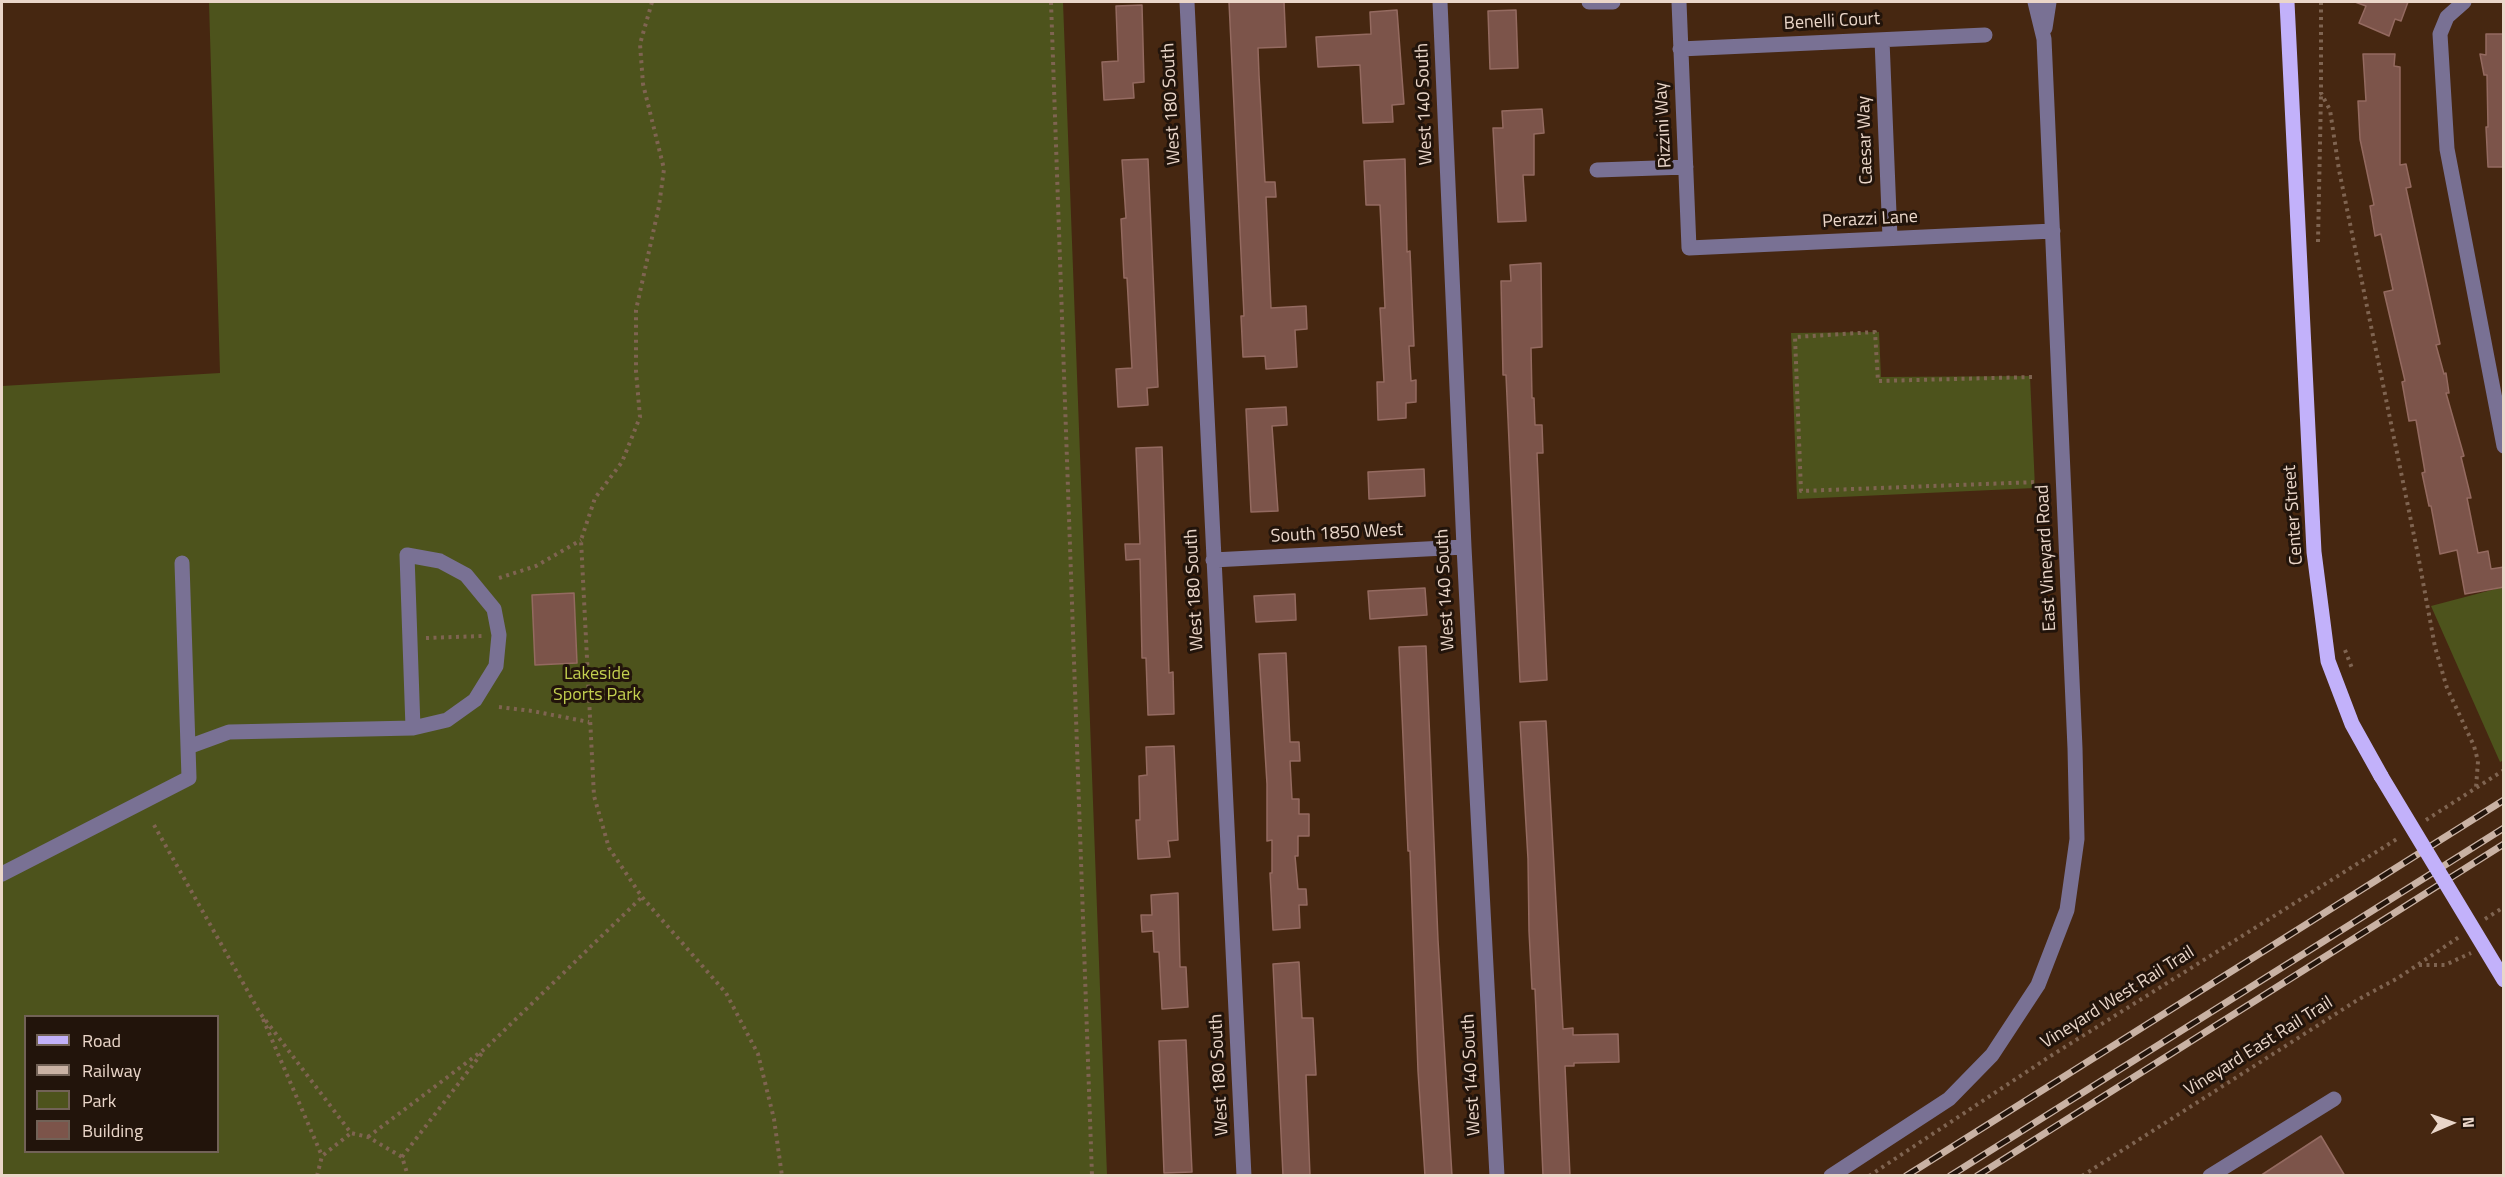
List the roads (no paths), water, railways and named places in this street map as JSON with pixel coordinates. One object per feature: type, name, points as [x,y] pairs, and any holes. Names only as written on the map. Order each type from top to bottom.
[{"type":"main road","name":"Center Street","points":[[2287,2],[2314,552],[2328,662],[2352,724],[2504,980]]},
{"type":"street","name":"West 180 South","points":[[1187,2],[1244,1176]]},
{"type":"street","name":"West 140 South","points":[[1440,2],[1464,547],[1497,1176]]},
{"type":"street","points":[[1589,2],[1612,2]]},
{"type":"street","name":"Rizzini Way","points":[[1678,2],[1689,248]]},
{"type":"street","name":"East Vineyard Road","points":[[2035,2],[2044,39]]},
{"type":"street","name":"East Vineyard Road","points":[[1831,1176],[1949,1099],[1992,1055],[2038,985],[2067,910],[2077,839],[2044,39],[2049,2]]},
{"type":"street","points":[[2464,2],[2447,17],[2440,34],[2447,149],[2497,374],[2504,446]]},
{"type":"street","name":"Benelli Court","points":[[1680,48],[1985,35]]},
{"type":"street","name":"Caesar Way","points":[[1882,40],[1890,238]]},
{"type":"street","points":[[1597,170],[1686,167]]},
{"type":"street","name":"Perazzi Lane","points":[[1689,248],[2053,231]]},
{"type":"street","name":"South 1850 West","points":[[1213,560],[1464,547]]},
{"type":"street","points":[[188,747],[229,732],[413,728],[447,720],[475,700],[496,666],[499,635],[494,609],[466,575],[440,561],[407,555],[413,728]]},
{"type":"street","points":[[2,874],[189,777],[182,563]]},
{"type":"street","points":[[2210,1176],[2334,1099]]},
{"type":"railway","points":[[1906,1176],[2504,800]]},
{"type":"railway","points":[[1950,1176],[2504,828]]},
{"type":"railway","points":[[1977,1176],[2504,844]]},
{"type":"park label","name":"Lakeside Sports Park","points":[[597,685]]}]
